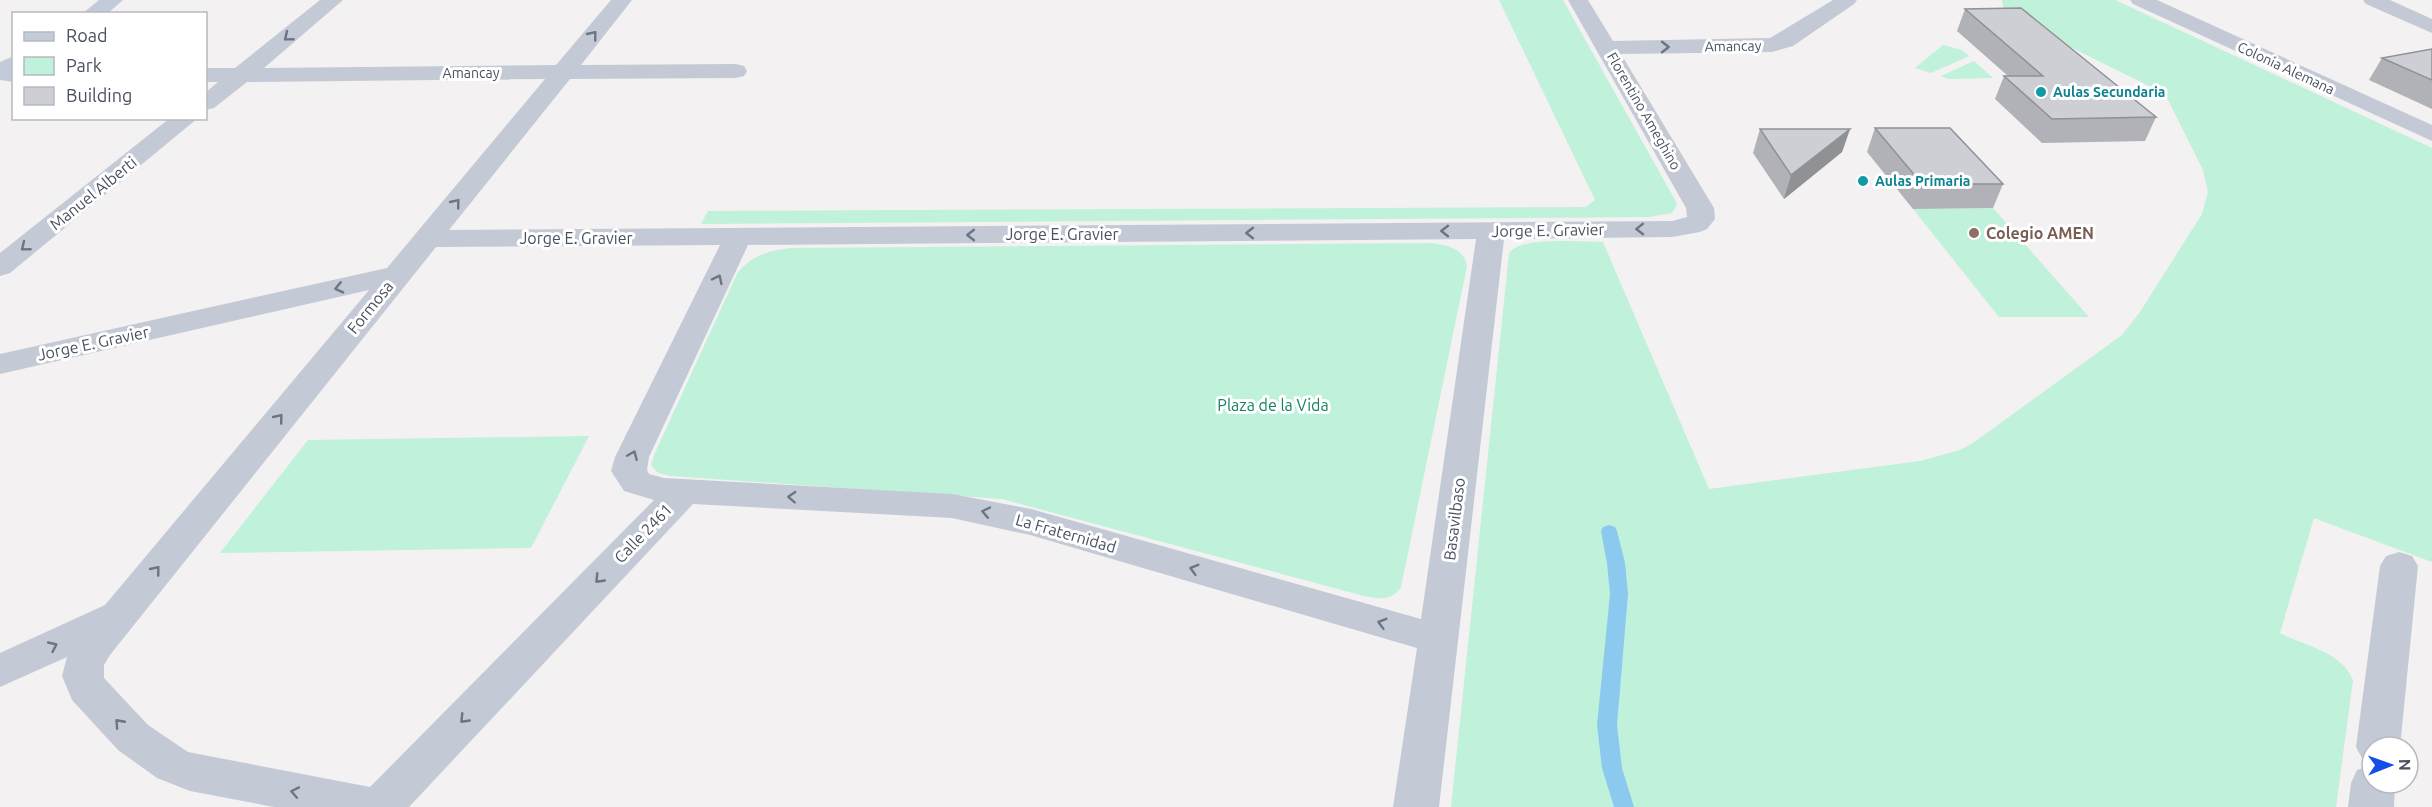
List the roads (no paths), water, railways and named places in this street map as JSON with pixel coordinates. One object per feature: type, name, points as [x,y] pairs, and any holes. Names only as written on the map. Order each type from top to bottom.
[{"type":"main road","points":[[95,12],[113,0]]},
{"type":"street","points":[[207,102],[333,0]]},
{"type":"street","name":"Formosa","points":[[374,807],[190,772],[168,764],[138,744],[87,688],[82,677],[83,663],[119,615],[622,0]]},
{"type":"street","name":"Florentino Ameghino","points":[[1578,0],[1700,208],[1701,219],[1697,223]]},
{"type":"street","name":"Amancay","points":[[1606,48],[1772,45],[1785,42],[1847,0]]},
{"type":"street","name":"Colonia Alemana","points":[[2140,0],[2432,134]]},
{"type":"street","points":[[2373,0],[2432,27]]},
{"type":"street","points":[[2404,0],[2432,11]]},
{"type":"street","name":"Amancay","points":[[207,75],[736,71]]},
{"type":"street","name":"Manuel Alberti","points":[[0,267],[184,120]]},
{"type":"street","name":"Jorge E. Gravier","points":[[426,239],[1672,229],[1697,223]]},
{"type":"street","name":"Basavilbaso","points":[[1416,807],[1491,231]]},
{"type":"street","name":"Calle 2461","points":[[684,491],[654,489],[637,483],[628,471],[629,464],[738,237]]},
{"type":"street","name":"Jorge E. Gravier","points":[[0,364],[396,275]]},
{"type":"street","name":"Calle 2461","points":[[380,807],[684,491]]},
{"type":"street","name":"La Fraternidad","points":[[684,491],[933,504],[978,510],[1031,522],[1438,639]]},
{"type":"street","points":[[2379,735],[2398,566]]},
{"type":"street","points":[[0,671],[119,615]]},
{"type":"waterway","points":[[1609,531],[1616,563],[1619,594],[1607,725],[1612,768],[1624,807]]},
{"type":"place","name":"Aulas Secundaria","points":[[2041,92]]},
{"type":"place","name":"Aulas Primaria","points":[[1863,181]]},
{"type":"place","name":"Colegio AMEN","points":[[1974,233]]},
{"type":"park label","name":"Plaza de la Vida","points":[[1273,405]]}]
